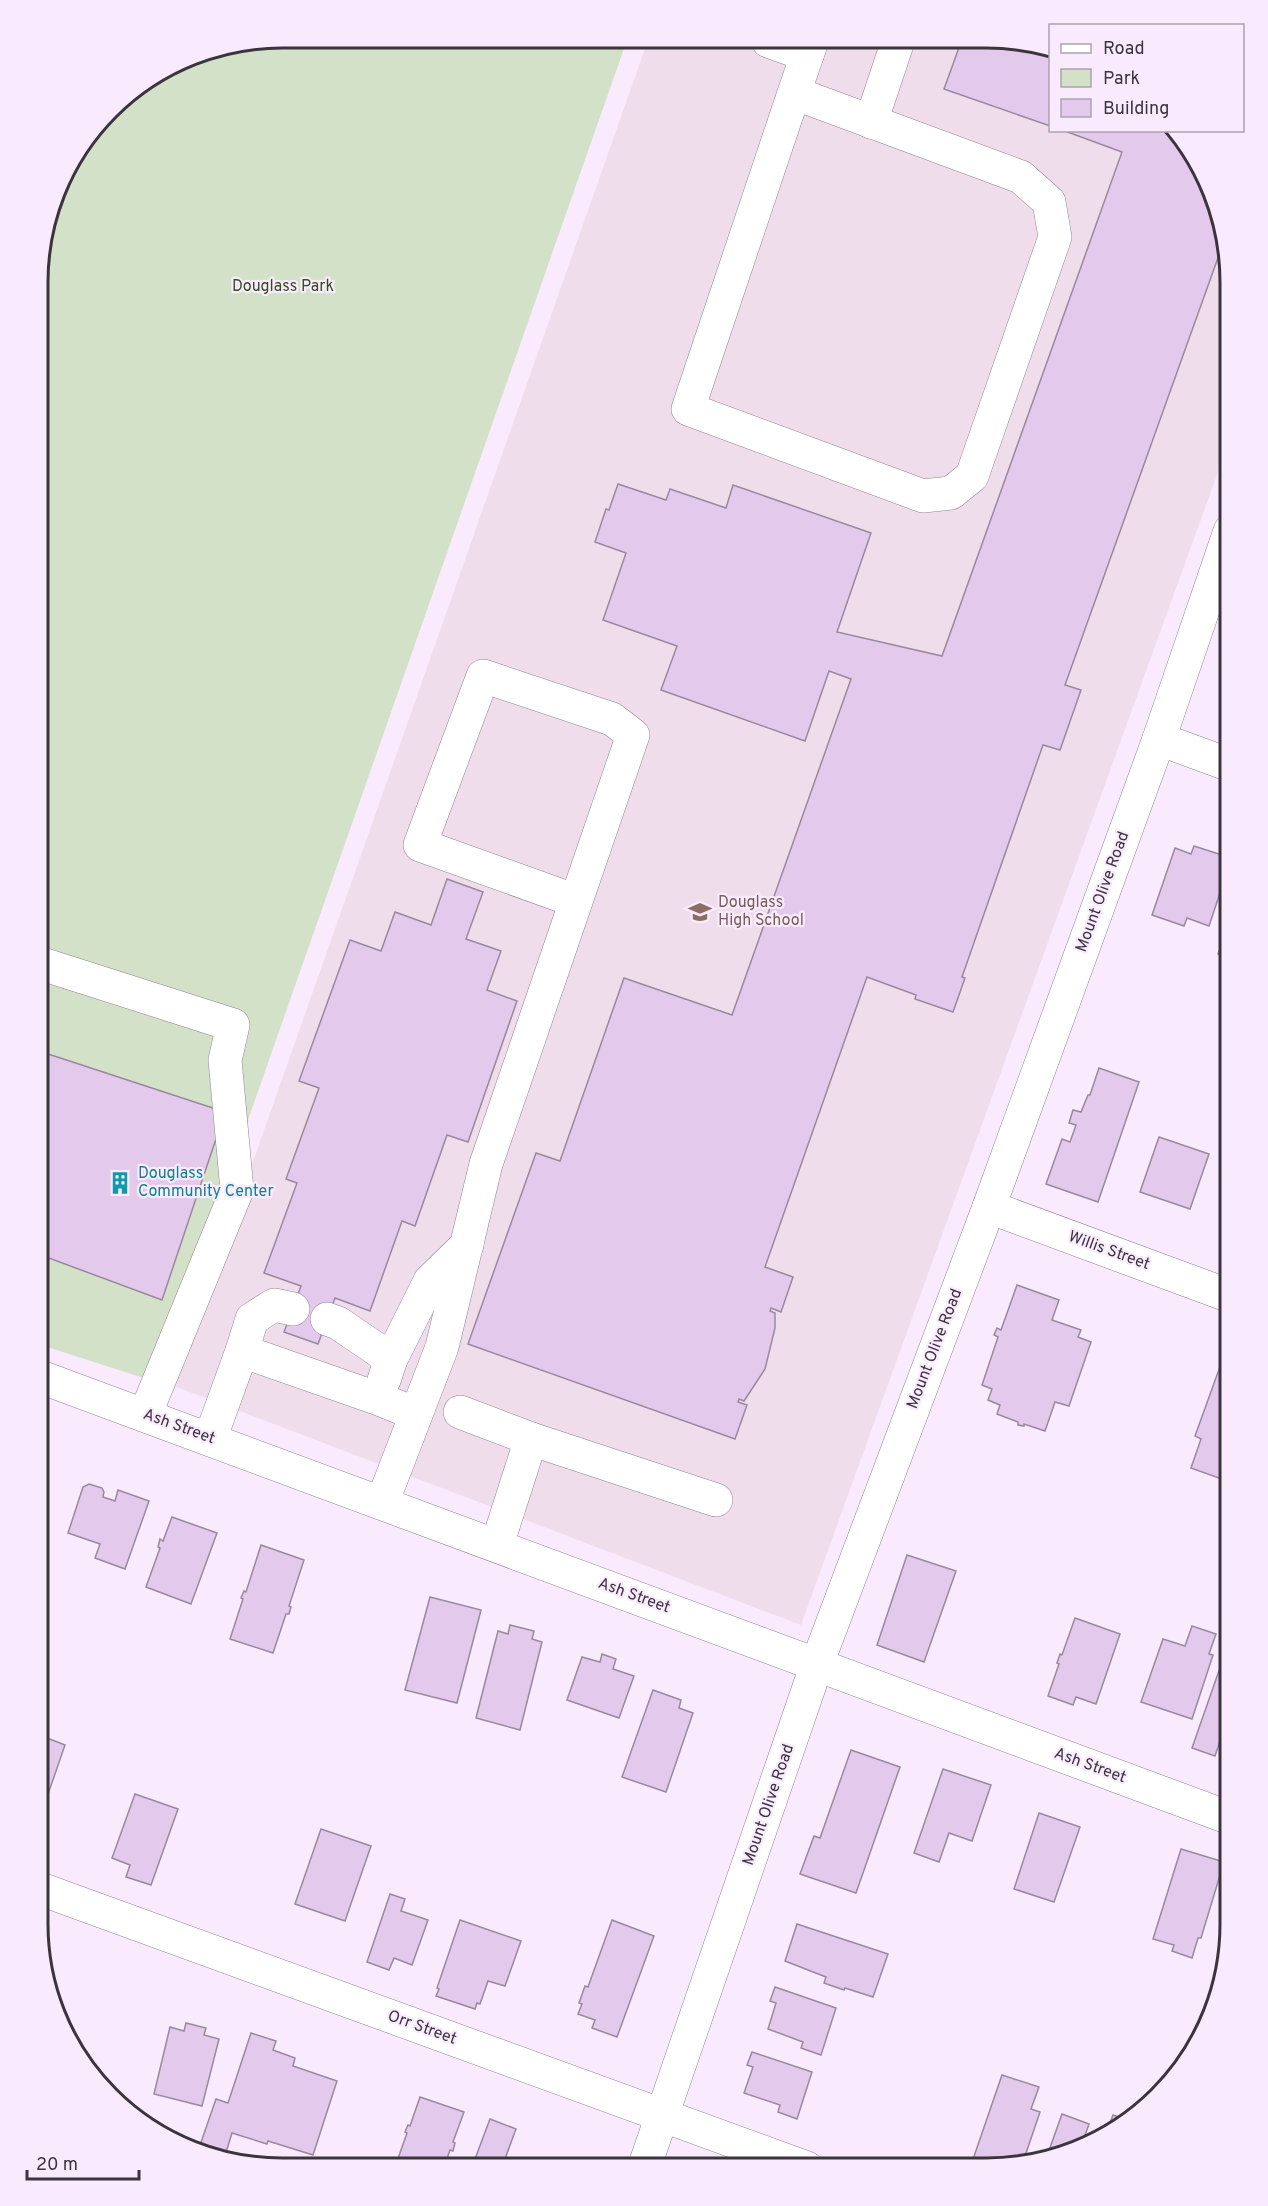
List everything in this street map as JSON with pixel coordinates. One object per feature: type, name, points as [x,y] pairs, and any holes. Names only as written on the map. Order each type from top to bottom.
[{"type":"street","points":[[794,93],[1021,177],[1048,202],[1055,237],[972,476],[951,493],[923,496],[688,409],[794,93],[810,48]]},
{"type":"street","points":[[871,122],[896,48]]},
{"type":"street","name":"Mount Olive Road","points":[[648,2158],[817,1664],[988,1207],[1159,739],[1220,560]]},
{"type":"street","points":[[382,1503],[442,1347],[486,1164],[633,735],[612,719],[483,676],[420,845],[576,901]]},
{"type":"street","points":[[1159,739],[1220,761]]},
{"type":"street","points":[[48,966],[233,1026],[225,1060],[237,1190],[145,1415]]},
{"type":"street","name":"Willis Street","points":[[988,1207],[1220,1292]]},
{"type":"street","points":[[379,1399],[391,1359],[430,1281],[467,1245]]},
{"type":"street","points":[[210,1439],[252,1319],[274,1305],[293,1309]]},
{"type":"street","points":[[327,1319],[338,1323],[391,1359]]},
{"type":"street","points":[[242,1351],[416,1414]]},
{"type":"street","name":"Ash Street","points":[[48,1380],[1220,1814]]},
{"type":"street","points":[[460,1412],[531,1439],[716,1500]]},
{"type":"street","points":[[497,1545],[531,1439]]},
{"type":"street","name":"Orr Street","points":[[48,1892],[780,2158]]},
{"type":"shaded area","name":"Douglass High School","points":[[645,48],[986,48],[1016,50],[1049,57],[1049,132],[1165,132],[1196,179],[1208,207],[1218,252],[1220,467],[801,1625],[174,1386]]},
{"type":"green space","name":"Douglass Park","points":[[282,48],[624,48],[156,1382],[48,1347],[48,282],[50,252],[60,207],[79,165],[96,140],[128,106],[165,79],[207,60],[252,50]]},
{"type":"building","points":[[959,48],[1016,50],[1049,57],[1049,126],[944,89]]},
{"type":"building","points":[[1067,132],[1165,132],[1189,165],[1208,207],[1218,257],[1065,685],[1081,690],[1060,750],[1043,745],[962,977],[965,978],[953,1012],[915,999],[916,995],[867,977],[765,1267],[793,1277],[781,1312],[771,1308],[770,1311],[775,1313],[775,1328],[765,1369],[744,1401],[739,1399],[738,1402],[747,1405],[735,1439],[468,1344],[536,1153],[560,1161],[624,978],[732,1015],[851,679],[829,671],[805,741],[661,690],[677,646],[603,620],[626,553],[595,542],[606,509],[609,510],[618,484],[666,500],[670,489],[726,508],[733,485],[871,533],[837,632],[942,656],[1122,152]]},
{"type":"building","points":[[1194,846],[1220,854],[1220,893],[1209,926],[1187,918],[1184,926],[1152,915],[1175,848],[1191,854]]},
{"type":"building","points":[[447,879],[483,892],[466,939],[501,951],[487,990],[517,1001],[468,1142],[447,1135],[415,1226],[402,1221],[370,1311],[335,1298],[318,1344],[284,1332],[301,1286],[264,1273],[297,1183],[286,1179],[319,1088],[299,1081],[350,940],[381,951],[395,912],[431,925]]},
{"type":"building","name":"Douglass Community Center","points":[[48,1054],[225,1112],[162,1300],[48,1258]]},
{"type":"building","points":[[1099,1068],[1139,1082],[1098,1202],[1046,1184],[1062,1139],[1070,1142],[1076,1125],[1069,1123],[1073,1110],[1081,1112],[1090,1095]]},
{"type":"building","points":[[1159,1137],[1209,1154],[1190,1209],[1140,1192]]},
{"type":"building","points":[[1017,1285],[1059,1300],[1052,1320],[1081,1330],[1078,1337],[1091,1342],[1069,1406],[1055,1402],[1045,1431],[1024,1424],[1024,1426],[1018,1425],[1018,1422],[997,1414],[1000,1405],[988,1400],[992,1389],[982,1385],[998,1337],[994,1335],[997,1328],[1001,1330]]},
{"type":"building","points":[[1220,1367],[1220,1478],[1191,1468],[1201,1439],[1195,1436]]},
{"type":"building","points":[[89,1484],[102,1488],[103,1497],[115,1501],[118,1490],[149,1501],[125,1569],[95,1558],[100,1544],[68,1533],[83,1487]]},
{"type":"building","points":[[172,1517],[217,1533],[191,1604],[146,1587],[160,1548],[158,1547],[160,1539],[163,1541]]},
{"type":"building","points":[[261,1545],[304,1560],[289,1606],[291,1607],[289,1614],[286,1614],[273,1653],[230,1639],[243,1599],[241,1598],[244,1591],[246,1592]]},
{"type":"building","points":[[907,1555],[956,1571],[924,1662],[877,1645]]},
{"type":"building","points":[[430,1597],[481,1610],[457,1703],[405,1690]]},
{"type":"building","points":[[1075,1618],[1120,1634],[1096,1704],[1076,1697],[1073,1705],[1048,1696],[1060,1654],[1062,1655]]},
{"type":"building","points":[[510,1625],[534,1631],[532,1639],[542,1642],[520,1730],[476,1718],[498,1631],[508,1634]]},
{"type":"building","points":[[1192,1626],[1216,1634],[1209,1654],[1213,1655],[1192,1719],[1141,1702],[1163,1639],[1185,1646]]},
{"type":"building","points":[[602,1654],[616,1659],[613,1669],[634,1676],[619,1718],[567,1700],[582,1657],[600,1662]]},
{"type":"building","points":[[1220,1668],[1220,1741],[1215,1756],[1192,1748]]},
{"type":"building","points":[[653,1690],[681,1700],[679,1708],[693,1713],[666,1792],[622,1777]]},
{"type":"building","points":[[48,1738],[65,1745],[48,1794]]},
{"type":"building","points":[[851,1750],[900,1767],[856,1893],[800,1874],[814,1836],[820,1838]]},
{"type":"building","points":[[943,1769],[991,1785],[972,1841],[949,1833],[939,1862],[914,1853]]},
{"type":"building","points":[[135,1794],[178,1809],[151,1885],[126,1877],[130,1865],[112,1858]]},
{"type":"building","points":[[1039,1813],[1080,1827],[1054,1902],[1014,1889]]},
{"type":"building","points":[[321,1829],[371,1846],[345,1921],[295,1904]]},
{"type":"building","points":[[1181,1849],[1220,1861],[1220,1875],[1201,1938],[1198,1938],[1192,1958],[1172,1951],[1174,1945],[1153,1939]]},
{"type":"building","points":[[390,1894],[405,1899],[401,1911],[428,1920],[412,1965],[394,1958],[389,1970],[367,1962]]},
{"type":"building","points":[[460,1920],[521,1941],[505,1986],[488,1981],[480,2004],[477,2003],[475,2009],[436,1996]]},
{"type":"building","points":[[612,1920],[654,1936],[617,2037],[592,2028],[595,2020],[578,2014],[585,1986],[588,1987]]},
{"type":"building","points":[[797,1924],[888,1954],[873,1997],[824,1983],[826,1977],[785,1961]]},
{"type":"building","points":[[775,1987],[836,2008],[821,2055],[801,2048],[803,2042],[768,2029],[776,2003],[770,2001]]},
{"type":"building","points":[[186,2023],[206,2028],[204,2035],[219,2039],[202,2106],[154,2094],[170,2027],[184,2031]]},
{"type":"building","points":[[251,2033],[276,2041],[273,2050],[295,2058],[293,2066],[337,2081],[313,2155],[232,2133],[226,2151],[201,2143],[216,2099],[228,2103]]},
{"type":"building","points":[[752,2052],[812,2072],[797,2119],[778,2112],[780,2105],[744,2093],[753,2067],[747,2065]]},
{"type":"building","points":[[1002,2075],[1039,2087],[1031,2109],[1040,2112],[1026,2154],[973,2158]]},
{"type":"building","points":[[420,2097],[464,2112],[453,2142],[455,2143],[453,2151],[450,2150],[447,2158],[398,2158],[407,2133],[405,2132],[408,2125],[410,2126]]},
{"type":"building","points":[[1062,2114],[1089,2124],[1085,2136],[1050,2149]]},
{"type":"building","points":[[490,2119],[516,2129],[505,2158],[475,2158]]},
{"type":"place","name":"Douglass High School","points":[[700,912]]},
{"type":"place","name":"Douglass Community Center","points":[[120,1183]]}]
